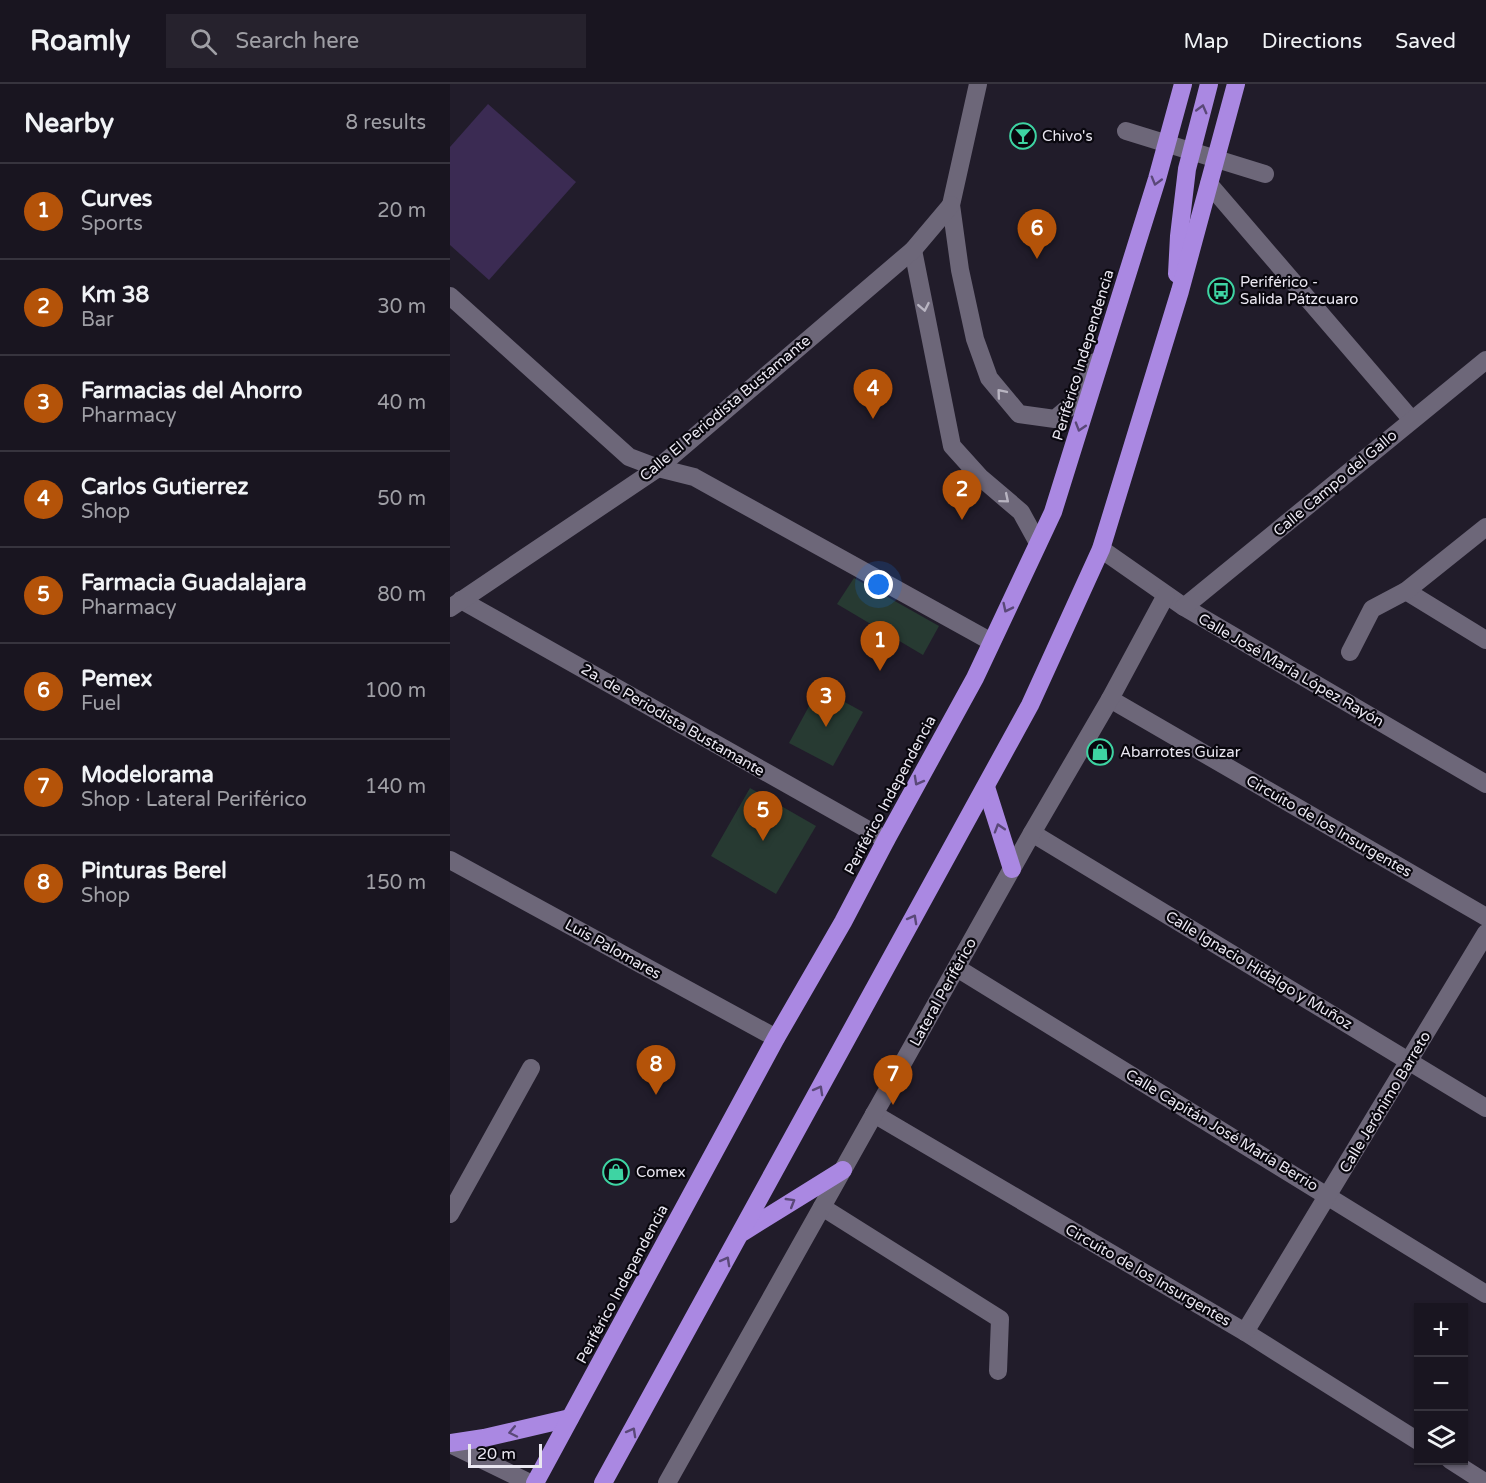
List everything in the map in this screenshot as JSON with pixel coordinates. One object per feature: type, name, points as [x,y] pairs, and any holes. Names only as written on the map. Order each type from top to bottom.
[{"type":"highway","name":"Periférico Independencia","points":[[535,1483],[776,1038],[843,922],[975,678],[990,641],[1053,512],[1157,179],[1183,84]]},
{"type":"highway","points":[[1180,291],[1177,263],[1184,189],[1209,84]]},
{"type":"highway","points":[[603,1483],[1030,705],[1101,549],[1180,291],[1236,84]]},
{"type":"highway","points":[[986,787],[1012,869]]},
{"type":"highway","points":[[741,1233],[843,1170]]},
{"type":"highway","points":[[450,1443],[484,1438],[570,1418]]},
{"type":"street","points":[[978,84],[951,205],[960,270],[975,339],[989,378],[1018,414],[1055,419],[1074,403],[1108,337]]},
{"type":"street","points":[[1126,131],[1265,174]]},
{"type":"street","points":[[1209,184],[1412,419]]},
{"type":"street","name":"Calle El Periodista Bustamante","points":[[456,604],[658,468],[913,250],[951,205]]},
{"type":"street","points":[[913,250],[952,446],[980,477],[1021,512],[1038,543]]},
{"type":"street","points":[[450,296],[629,457],[658,468],[694,477],[990,641]]},
{"type":"street","name":"Calle Campo del Gallo","points":[[1184,607],[1486,360]]},
{"type":"street","points":[[1350,652],[1372,609],[1406,591],[1486,527]]},
{"type":"street","name":"Calle José María López Rayón","points":[[1101,549],[1184,607],[1486,784]]},
{"type":"street","points":[[1406,591],[1486,640]]},
{"type":"street","name":"Lateral Periférico","points":[[667,1483],[1166,596]]},
{"type":"street","name":"2a. de Periodista Bustamante","points":[[456,604],[886,840]]},
{"type":"street","name":"Circuito de los Insurgentes","points":[[1110,699],[1486,917]]},
{"type":"street","name":"Calle Ignacio Hidalgo y Muñoz","points":[[1032,833],[1486,1108]]},
{"type":"street","name":"Luis Palomares","points":[[453,868],[776,1038]]},
{"type":"street","name":"Calle Jerónimo Barreto","points":[[1245,1332],[1486,933]]},
{"type":"street","name":"Calle Capitán José María Berrio","points":[[957,968],[1486,1294]]},
{"type":"street","points":[[450,1214],[531,1068]]},
{"type":"street","name":"Circuito de los Insurgentes","points":[[874,1114],[1245,1332],[1414,1438]]},
{"type":"street","points":[[822,1207],[1000,1319],[998,1371]]},
{"type":"street","points":[[450,1443],[530,1483]]},
{"type":"street","points":[[1457,1465],[1486,1483]]},
{"type":"shaded area","points":[[488,104],[576,182],[489,280],[450,245],[450,147]]},
{"type":"building","points":[[854,578],[939,626],[923,655],[837,604]]},
{"type":"building","points":[[819,688],[863,712],[833,766],[789,743]]},
{"type":"building","points":[[750,788],[816,826],[776,894],[711,856]]},
{"type":"place","name":"Chivo's","points":[[1023,136]]},
{"type":"place","name":"Pemex","points":[[1037,259]]},
{"type":"place","name":"Periférico - Salida Pátzcuaro","points":[[1221,291]]},
{"type":"place","name":"Carlos Gutierrez","points":[[873,419]]},
{"type":"place","name":"Km 38","points":[[962,520]]},
{"type":"place","name":"Curves","points":[[880,671]]},
{"type":"place","name":"Farmacias del Ahorro","points":[[826,727]]},
{"type":"place","name":"Abarrotes Guizar","points":[[1100,752]]},
{"type":"place","name":"Farmacia Guadalajara","points":[[763,841]]},
{"type":"place","name":"Pinturas Berel","points":[[656,1095]]},
{"type":"place","name":"Modelorama","points":[[893,1105]]},
{"type":"place","name":"Comex","points":[[616,1172]]}]
